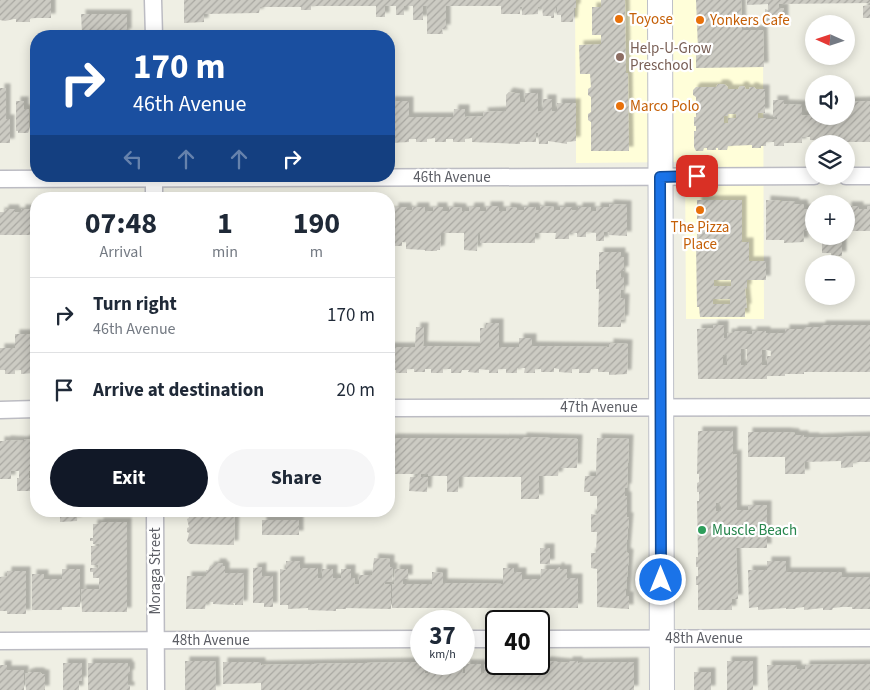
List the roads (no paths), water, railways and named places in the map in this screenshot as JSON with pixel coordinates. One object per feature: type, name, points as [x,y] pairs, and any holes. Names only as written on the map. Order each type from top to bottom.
[{"type":"street","points":[[154,0],[154,30]]},
{"type":"street","points":[[660,0],[662,690]]},
{"type":"street","name":"46th Avenue","points":[[395,177],[805,176]]},
{"type":"street","points":[[855,176],[870,176]]},
{"type":"street","name":"46th Avenue","points":[[0,179],[30,179]]},
{"type":"street","name":"47th Avenue","points":[[395,408],[870,407]]},
{"type":"street","points":[[0,410],[30,410]]},
{"type":"street","name":"Moraga Street","points":[[155,517],[156,690]]},
{"type":"street","name":"48th Avenue","points":[[550,639],[870,638]]},
{"type":"street","name":"48th Avenue","points":[[0,640],[410,639]]},
{"type":"place","name":"Toyose","points":[[619,19]]},
{"type":"place","name":"Yonkers Cafe","points":[[700,20]]},
{"type":"place","name":"Help-U-Grow Preschool","points":[[620,57]]},
{"type":"place","name":"Marco Polo","points":[[620,106]]},
{"type":"place","name":"The Pizza Place","points":[[700,210]]},
{"type":"place","name":"Muscle Beach","points":[[702,530]]}]
